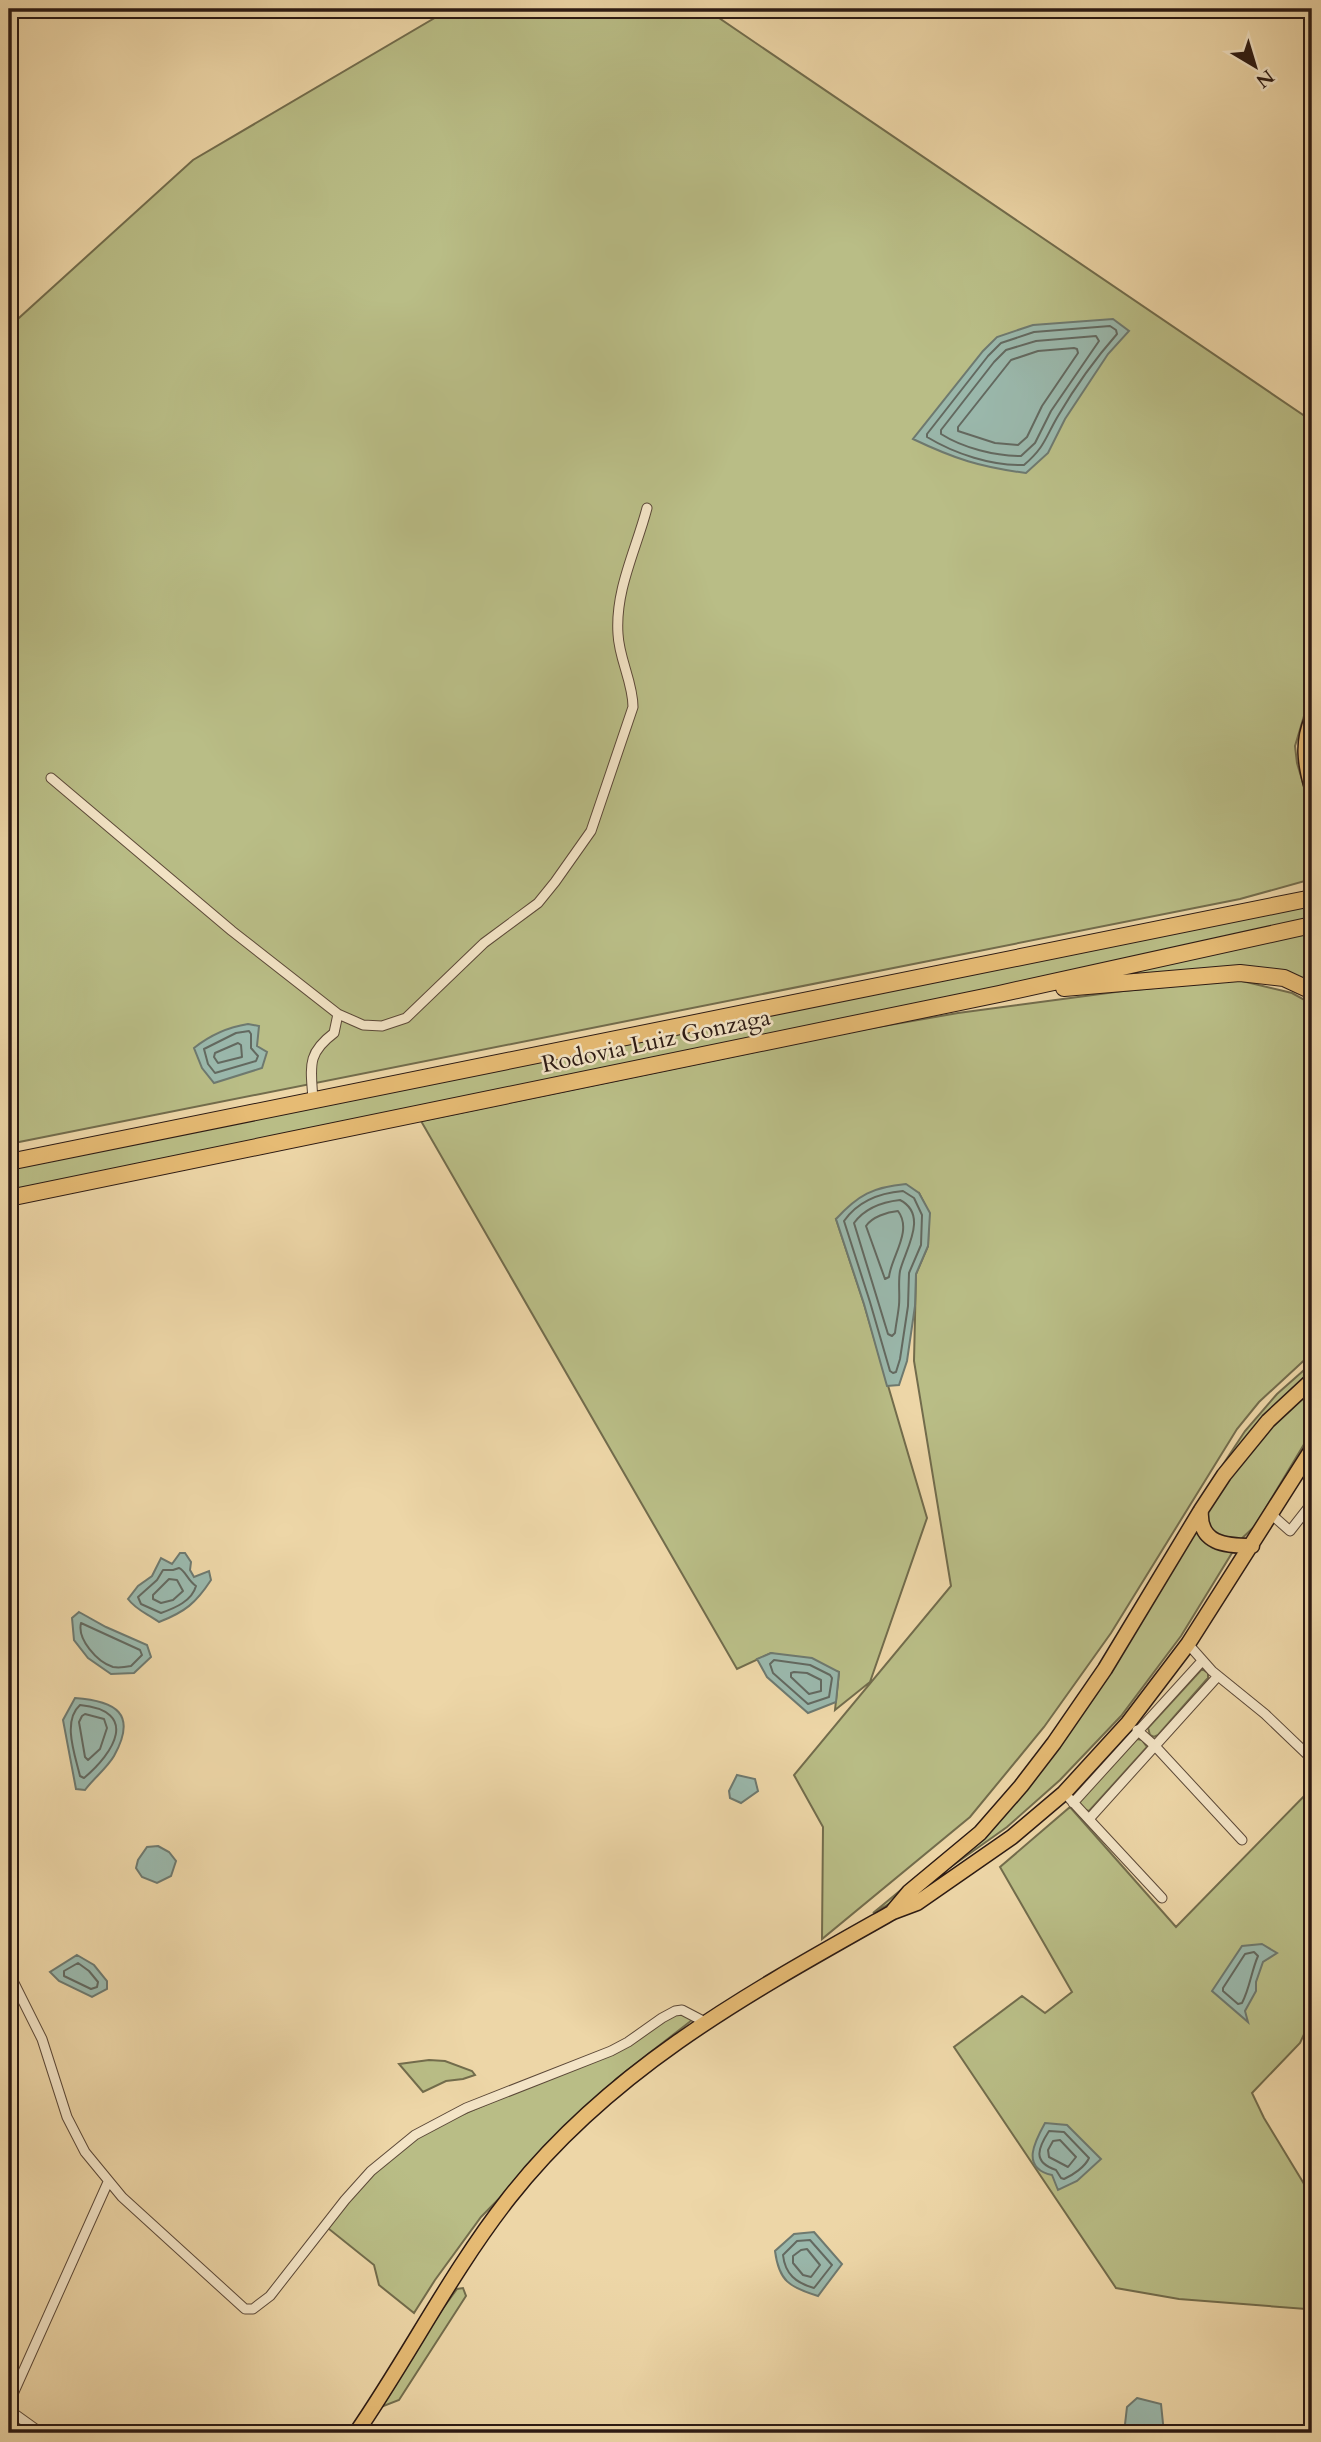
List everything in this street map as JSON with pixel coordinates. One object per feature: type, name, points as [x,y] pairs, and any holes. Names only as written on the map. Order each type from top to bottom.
[{"type":"highway","name":"Rodovia Luiz Gonzaga","points":[[9,1162],[1312,898]]},
{"type":"highway","name":"Rodovia Luiz Gonzaga","points":[[9,1198],[999,994],[1312,925]]},
{"type":"highway","points":[[999,994],[1240,973],[1284,978],[1312,991]]},
{"type":"main road","points":[[1312,719],[1305,748],[1306,769],[1312,788]]},
{"type":"main road","points":[[893,1912],[909,1892],[980,1833],[1054,1744],[1105,1669],[1200,1510],[1250,1441],[1312,1380]]},
{"type":"main road","points":[[356,2433],[471,2251],[510,2197],[564,2137],[614,2090],[705,2022],[893,1912],[916,1903],[1068,1798],[1134,1727],[1312,1449]]},
{"type":"main road","points":[[1200,1510],[1203,1528],[1213,1539],[1227,1546],[1252,1546]]},
{"type":"street","points":[[51,778],[232,931],[338,1014],[363,1025],[382,1026],[406,1018],[484,943],[538,903],[587,838],[597,817],[633,708],[620,653],[617,615],[621,592],[647,508]]},
{"type":"street","points":[[313,1100],[311,1068],[317,1046],[334,1033],[338,1014]]},
{"type":"street","points":[[1271,1514],[1290,1531],[1312,1503]]},
{"type":"street","points":[[1188,1644],[1218,1676],[1265,1714],[1312,1759]]},
{"type":"street","points":[[1202,1661],[1134,1727],[1242,1840]]},
{"type":"street","points":[[1089,1819],[1218,1676]]},
{"type":"street","points":[[1068,1798],[1162,1898]]},
{"type":"street","points":[[9,1973],[47,2052],[67,2117],[85,2152],[108,2182],[245,2309],[253,2309],[270,2297],[314,2237],[371,2171],[415,2135],[466,2108],[611,2051],[669,2013],[682,2010],[705,2022]]},
{"type":"street","points":[[9,2403],[108,2182]]},
{"type":"street","points":[[9,2410],[41,2433]]},
{"type":"street","points":[[9,2422],[24,2433]]},
{"type":"green space","points":[[450,9],[653,9],[716,16],[1312,421],[1312,699],[1307,706],[1295,746],[1297,763],[1312,813],[1312,879],[1240,899],[9,1144],[9,327],[193,160]]},
{"type":"green space","points":[[1312,898],[1312,925],[9,1193],[9,1165]]},
{"type":"green space","points":[[1312,926],[1312,987],[1240,973],[1116,975]]},
{"type":"green space","points":[[1238,980],[1292,993],[1312,1004],[1312,1353],[1259,1402],[1237,1429],[1111,1633],[1044,1727],[970,1817],[822,1939],[823,1827],[794,1775],[951,1586],[914,1361],[916,1274],[928,1246],[929,1213],[919,1193],[836,1219],[927,1518],[870,1682],[835,1710],[839,1672],[771,1653],[737,1669],[421,1121],[855,1031],[958,1013],[1123,991]]},
{"type":"green space","points":[[1312,1363],[1312,1431],[1255,1526],[1238,1542],[1200,1528],[1235,1548],[1181,1636],[1121,1716],[1060,1780],[1007,1827],[938,1876],[873,1913],[987,1819],[1062,1727],[1195,1507],[1245,1431],[1277,1394]]},
{"type":"green space","points":[[1202,1669],[1208,1673],[1208,1678],[1158,1735],[1150,1735],[1148,1728]]},
{"type":"green space","points":[[1137,1739],[1142,1740],[1147,1747],[1089,1811],[1085,1810],[1079,1802]]},
{"type":"green space","points":[[1312,1788],[1312,2017],[1300,2043],[1252,2093],[1312,2197],[1312,2298],[1306,2309],[1179,2299],[1116,2288],[954,2047],[1022,1996],[1045,2013],[1072,1992],[1000,1867],[1070,1807],[1176,1927]]},
{"type":"green space","points":[[682,2010],[696,2017],[616,2079],[481,2217],[414,2313],[379,2285],[374,2265],[324,2225],[383,2160],[415,2135],[611,2051]]},
{"type":"green space","points":[[445,2061],[472,2071],[475,2075],[446,2081],[423,2092],[399,2064]]},
{"type":"green space","points":[[463,2288],[466,2296],[399,2400],[381,2407],[430,2326],[457,2289]]},
{"type":"water","points":[[1113,319],[1129,331],[1108,354],[1065,419],[1048,453],[1026,473],[968,461],[913,439],[997,337],[1033,325]]},
{"type":"water","points":[[248,1024],[259,1026],[257,1046],[267,1052],[262,1068],[214,1083],[202,1068],[194,1048],[219,1033]]},
{"type":"water","points":[[906,1184],[919,1193],[930,1213],[928,1246],[916,1274],[915,1306],[907,1361],[899,1385],[887,1386],[836,1219],[852,1204],[875,1190]]},
{"type":"water","points":[[180,1553],[185,1553],[191,1562],[190,1570],[194,1577],[209,1571],[211,1580],[189,1606],[159,1622],[128,1599],[138,1586],[152,1576],[161,1558],[172,1564]]},
{"type":"water","points":[[79,1612],[147,1645],[151,1657],[134,1673],[111,1674],[88,1658],[74,1640],[72,1618]]},
{"type":"water","points":[[771,1653],[812,1658],[839,1672],[836,1702],[808,1713],[767,1677],[757,1659]]},
{"type":"water","points":[[75,1698],[111,1706],[123,1720],[124,1729],[114,1756],[85,1790],[76,1789],[63,1720]]},
{"type":"water","points":[[737,1775],[755,1779],[758,1791],[741,1803],[730,1798],[729,1791]]},
{"type":"water","points":[[158,1846],[169,1852],[176,1861],[171,1876],[157,1883],[142,1877],[136,1868],[147,1847]]},
{"type":"water","points":[[1262,1944],[1277,1953],[1263,1962],[1256,1982],[1256,1991],[1245,2011],[1248,2022],[1212,1991],[1242,1946]]},
{"type":"water","points":[[77,1955],[94,1965],[107,1981],[107,1989],[92,1997],[59,1981],[50,1972]]},
{"type":"water","points":[[1045,2123],[1067,2125],[1101,2159],[1077,2181],[1058,2190],[1052,2175],[1042,2171],[1033,2160],[1034,2146]]},
{"type":"water","points":[[814,2232],[842,2264],[818,2296],[787,2281],[779,2269],[775,2251],[794,2234]]},
{"type":"water","points":[[1137,2398],[1161,2404],[1164,2433],[1124,2433],[1127,2407]]}]
